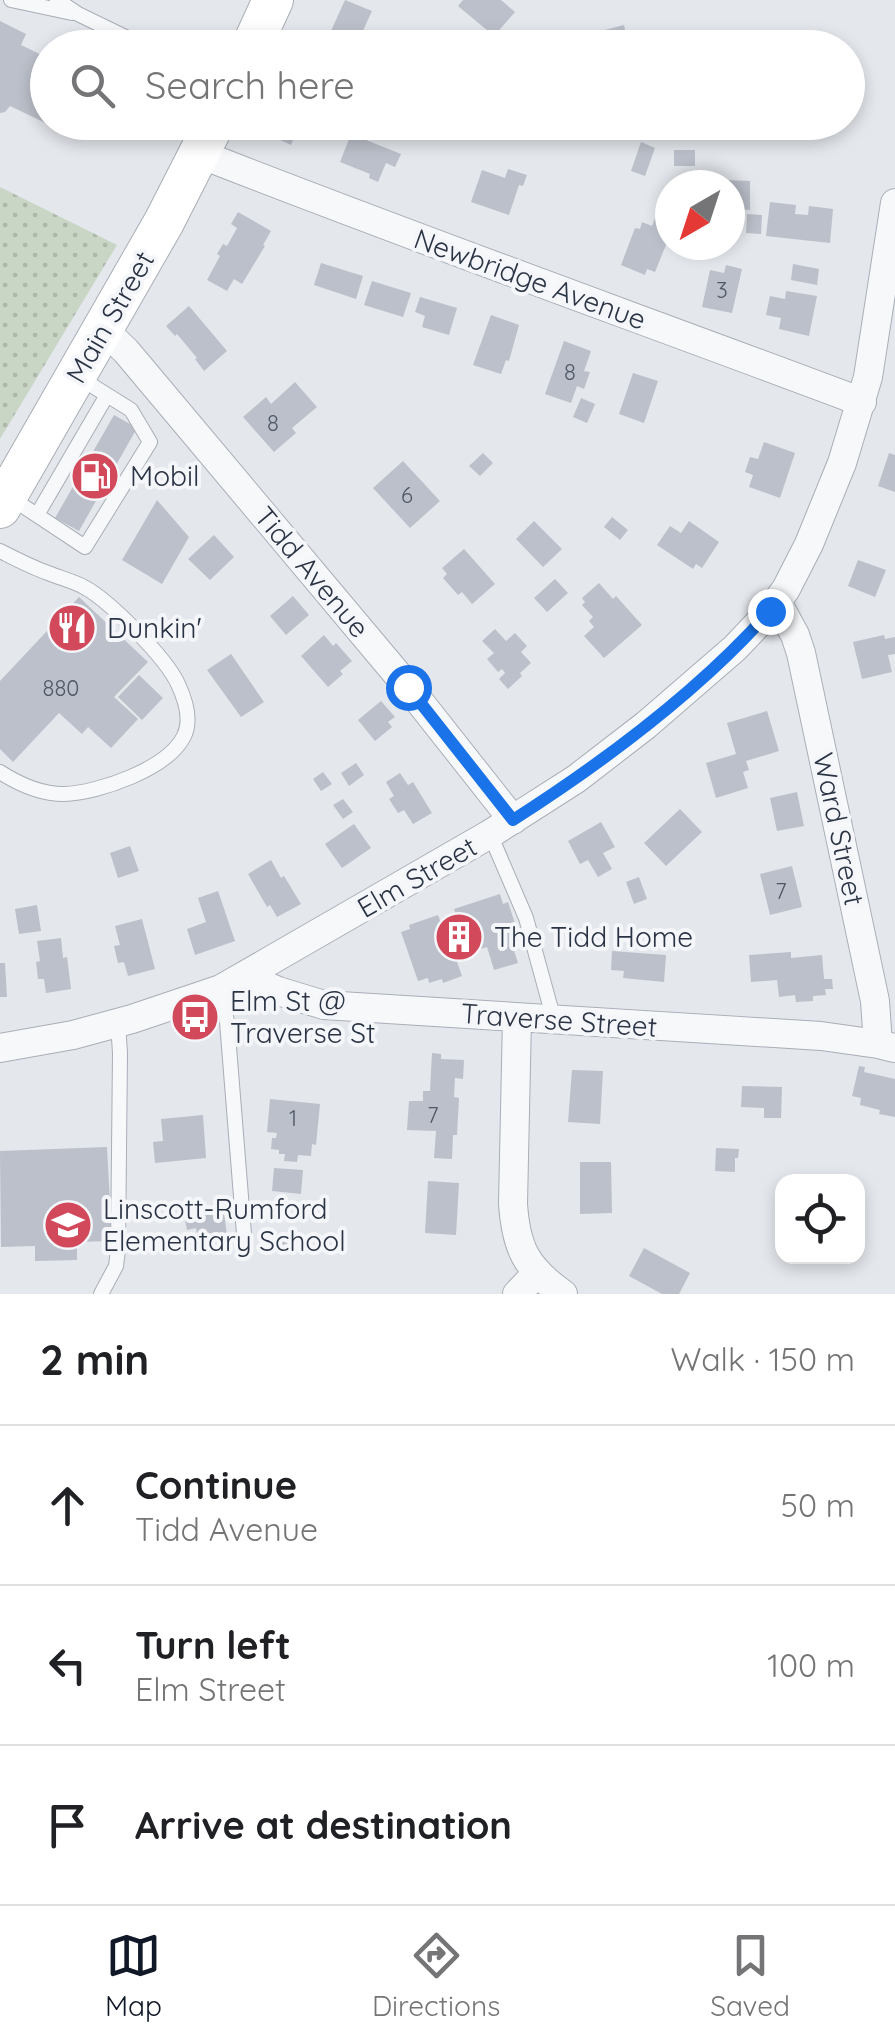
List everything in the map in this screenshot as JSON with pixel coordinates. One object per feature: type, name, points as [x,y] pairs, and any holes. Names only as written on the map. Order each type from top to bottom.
[{"type":"main road","points":[[259,30],[273,0]]},
{"type":"main road","name":"Main Street","points":[[15,506],[92,386],[104,330],[206,140]]},
{"type":"street","name":"Newbridge Avenue","points":[[211,140],[413,237],[588,298],[862,402]]},
{"type":"street","name":"Elm Street","points":[[0,1048],[73,1036],[232,983],[501,827],[576,779],[735,648],[778,602],[797,570],[842,464],[888,305],[895,204]]},
{"type":"street","name":"Tidd Avenue","points":[[104,330],[126,351],[445,733],[501,827]]},
{"type":"street","name":"Ward Street","points":[[778,602],[801,653],[887,1046]]},
{"type":"street","name":"Traverse Street","points":[[232,983],[324,1005],[821,1036],[887,1046]]},
{"type":"street","points":[[517,1018],[514,1214],[526,1260],[562,1294]]},
{"type":"street","points":[[517,1294],[537,1274]]},
{"type":"lane","points":[[11,0],[78,14]]},
{"type":"lane","points":[[57,0],[111,30]]},
{"type":"lane","points":[[15,506],[85,547],[150,442],[131,410],[92,386]]},
{"type":"lane","points":[[0,551],[96,594],[169,667],[188,717],[184,735],[164,757],[135,774],[96,789],[46,792],[20,784],[0,772]]},
{"type":"lane","points":[[501,827],[554,1020]]},
{"type":"lane","points":[[232,983],[227,1022],[244,1234]]},
{"type":"lane","points":[[100,1294],[116,1266],[118,1250],[118,1023]]},
{"type":"green space","points":[[0,187],[117,245],[0,439]]},
{"type":"building","points":[[345,0],[372,11],[363,30],[331,30]]},
{"type":"building","points":[[463,0],[501,0],[515,12],[499,30],[487,30],[458,6]]},
{"type":"building","points":[[0,21],[26,34],[21,45],[30,49],[30,116],[10,106],[0,113]]},
{"type":"building","points":[[349,140],[366,140],[401,154],[395,167],[386,163],[378,182],[369,178],[370,174],[340,162]]},
{"type":"building","points":[[641,142],[655,148],[645,176],[631,171]]},
{"type":"building","points":[[674,150],[695,150],[695,166],[674,166]]},
{"type":"building","points":[[508,169],[527,175],[523,186],[519,185],[509,215],[471,202],[482,170],[505,178]]},
{"type":"building","points":[[745,181],[750,181],[750,210],[745,210]]},
{"type":"building","points":[[770,202],[796,205],[795,214],[808,215],[809,206],[833,209],[830,243],[766,236]]},
{"type":"building","points":[[238,212],[271,231],[242,284],[234,279],[227,291],[207,280],[220,256],[217,254],[223,244],[227,246],[237,228],[231,224]]},
{"type":"building","points":[[747,214],[762,215],[761,234],[746,233]]},
{"type":"building","points":[[655,218],[655,260],[660,260],[655,272],[647,269],[645,275],[621,265],[635,228],[640,229],[642,222],[652,226]]},
{"type":"building","points":[[321,263],[363,276],[356,299],[314,285]]},
{"type":"building","points":[[793,264],[819,269],[817,285],[791,280]]},
{"type":"building","points":[[726,265],[742,269],[732,313],[702,307],[710,270],[724,273]]},
{"type":"building","points":[[372,281],[411,293],[403,317],[364,305]]},
{"type":"building","points":[[786,291],[817,296],[809,336],[779,329],[781,318],[766,315],[770,296],[785,299]]},
{"type":"building","points":[[420,297],[457,308],[449,335],[422,327],[425,316],[415,312]]},
{"type":"building","points":[[189,306],[227,351],[204,371],[177,334],[166,326]]},
{"type":"building","points":[[491,315],[519,325],[509,361],[506,360],[501,374],[473,365]]},
{"type":"building","points":[[564,341],[591,351],[584,371],[590,372],[584,389],[577,386],[571,403],[545,394]]},
{"type":"building","points":[[633,373],[658,381],[644,423],[619,414]]},
{"type":"building","points":[[295,382],[317,407],[292,428],[296,433],[274,452],[243,417],[266,397],[271,404]]},
{"type":"building","points":[[581,398],[595,404],[587,423],[573,417]]},
{"type":"building","points":[[114,415],[137,428],[79,531],[55,518]]},
{"type":"building","points":[[764,442],[795,453],[780,498],[749,487],[753,475],[745,472],[750,457],[758,459]]},
{"type":"building","points":[[483,453],[493,463],[480,476],[469,466]]},
{"type":"building","points":[[889,453],[895,455],[895,492],[878,486]]},
{"type":"building","points":[[403,461],[440,501],[410,528],[373,488]]},
{"type":"building","points":[[157,500],[189,537],[162,584],[122,560]]},
{"type":"building","points":[[612,517],[628,530],[620,540],[604,527]]},
{"type":"building","points":[[534,521],[562,549],[543,567],[516,539]]},
{"type":"building","points":[[689,521],[719,542],[702,568],[696,564],[693,569],[657,545],[670,526],[681,533]]},
{"type":"building","points":[[214,535],[234,557],[210,580],[188,559]]},
{"type":"building","points":[[464,549],[495,584],[472,604],[443,578],[447,574],[442,568]]},
{"type":"building","points":[[858,560],[886,570],[875,597],[848,586]]},
{"type":"building","points":[[555,579],[568,593],[547,612],[534,598]]},
{"type":"building","points":[[599,583],[642,625],[604,658],[584,636],[594,627],[582,598]]},
{"type":"building","points":[[293,596],[309,615],[286,635],[270,616]]},
{"type":"building","points":[[79,597],[148,662],[114,697],[138,719],[111,748],[88,727],[82,734],[59,713],[13,762],[0,749],[0,681]]},
{"type":"building","points":[[495,629],[506,641],[515,633],[527,646],[521,652],[531,663],[508,689],[499,679],[505,673],[502,669],[498,672],[487,659],[494,653],[482,641]]},
{"type":"building","points":[[324,635],[352,661],[328,687],[301,656]]},
{"type":"building","points":[[884,635],[885,639],[895,637],[895,654],[888,655],[892,672],[862,679],[853,642]]},
{"type":"building","points":[[231,654],[264,702],[241,717],[207,670]]},
{"type":"building","points":[[139,675],[163,698],[142,720],[118,697]]},
{"type":"building","points":[[381,701],[395,717],[388,722],[392,727],[375,741],[358,720]]},
{"type":"building","points":[[767,711],[779,751],[746,761],[749,770],[743,772],[748,788],[716,798],[706,763],[736,754],[727,723]]},
{"type":"building","points":[[356,763],[364,775],[349,786],[341,773]]},
{"type":"building","points":[[323,772],[332,784],[321,791],[313,779]]},
{"type":"building","points":[[400,773],[408,785],[413,782],[432,813],[413,824],[404,810],[398,813],[389,799],[394,796],[386,782]]},
{"type":"building","points":[[797,792],[804,826],[777,831],[770,798]]},
{"type":"building","points":[[343,799],[353,812],[343,819],[333,805]]},
{"type":"building","points":[[680,809],[702,832],[666,866],[644,843]]},
{"type":"building","points":[[601,822],[615,847],[603,853],[612,869],[598,877],[588,860],[580,864],[568,841]]},
{"type":"building","points":[[354,824],[371,848],[342,868],[325,844]]},
{"type":"building","points":[[130,846],[139,871],[118,878],[110,853]]},
{"type":"building","points":[[271,860],[301,904],[277,917],[248,874]]},
{"type":"building","points":[[792,866],[802,907],[770,915],[760,874]]},
{"type":"building","points":[[639,877],[647,899],[634,904],[626,882]]},
{"type":"building","points":[[218,891],[235,941],[195,955],[187,929],[206,922],[198,898]]},
{"type":"building","name":"The Tidd Home","points":[[500,894],[503,904],[508,902],[519,936],[510,938],[518,963],[494,970],[487,947],[455,956],[462,976],[443,983],[442,979],[418,981],[401,932],[410,929],[409,925],[438,915],[441,923],[457,918],[454,909]]},
{"type":"building","points":[[37,905],[41,931],[19,934],[15,909]]},
{"type":"building","points":[[142,919],[155,969],[128,976],[124,962],[118,963],[114,946],[120,945],[115,926]]},
{"type":"building","points":[[61,938],[71,989],[46,993],[44,979],[38,979],[37,941]]},
{"type":"building","points":[[612,951],[666,955],[664,982],[623,978],[624,971],[611,970]]},
{"type":"building","points":[[791,952],[791,958],[822,955],[824,979],[832,979],[833,989],[825,989],[826,995],[813,996],[813,1001],[796,1002],[795,995],[779,997],[777,980],[751,982],[749,955]]},
{"type":"building","points":[[0,963],[5,963],[7,997],[0,997]]},
{"type":"building","points":[[432,1053],[441,1054],[441,1059],[464,1060],[463,1079],[455,1078],[454,1097],[459,1098],[452,1159],[434,1158],[436,1131],[407,1130],[409,1101],[423,1101],[423,1091],[430,1091]]},
{"type":"building","points":[[859,1066],[865,1067],[864,1072],[895,1079],[895,1117],[860,1105],[861,1098],[852,1096]]},
{"type":"building","points":[[572,1070],[603,1071],[600,1124],[568,1122]]},
{"type":"building","points":[[742,1086],[782,1087],[781,1118],[764,1118],[764,1108],[741,1107]]},
{"type":"building","points":[[270,1099],[320,1104],[316,1145],[312,1144],[311,1156],[298,1155],[297,1162],[284,1161],[285,1154],[271,1149],[277,1133],[267,1132]]},
{"type":"building","points":[[203,1115],[206,1158],[155,1163],[153,1142],[163,1141],[161,1119]]},
{"type":"building","points":[[107,1147],[112,1241],[77,1242],[77,1260],[35,1261],[35,1246],[1,1247],[0,1151]]},
{"type":"building","points":[[716,1148],[739,1149],[735,1172],[715,1171]]},
{"type":"building","points":[[580,1162],[611,1162],[612,1213],[580,1214]]},
{"type":"building","points":[[274,1168],[303,1170],[301,1194],[272,1191]]},
{"type":"building","points":[[428,1181],[459,1183],[456,1235],[425,1233]]},
{"type":"building","points":[[223,1207],[227,1235],[198,1240],[196,1228],[187,1230],[184,1214]]},
{"type":"building","points":[[287,1233],[288,1244],[272,1246],[270,1234]]},
{"type":"building","points":[[644,1248],[690,1273],[679,1294],[662,1294],[629,1276]]},
{"type":"place","name":"Mobil","points":[[95,476]]},
{"type":"place","name":"Dunkin'","points":[[72,628]]},
{"type":"place","name":"The Tidd Home","points":[[459,937]]},
{"type":"place","name":"Elm St @ Traverse St","points":[[195,1017]]},
{"type":"place","name":"Linscott-Rumford Elementary School","points":[[68,1225]]},
{"type":"route","points":[[408,687],[513,820],[576,779],[646,724],[735,648],[770,611]]}]
